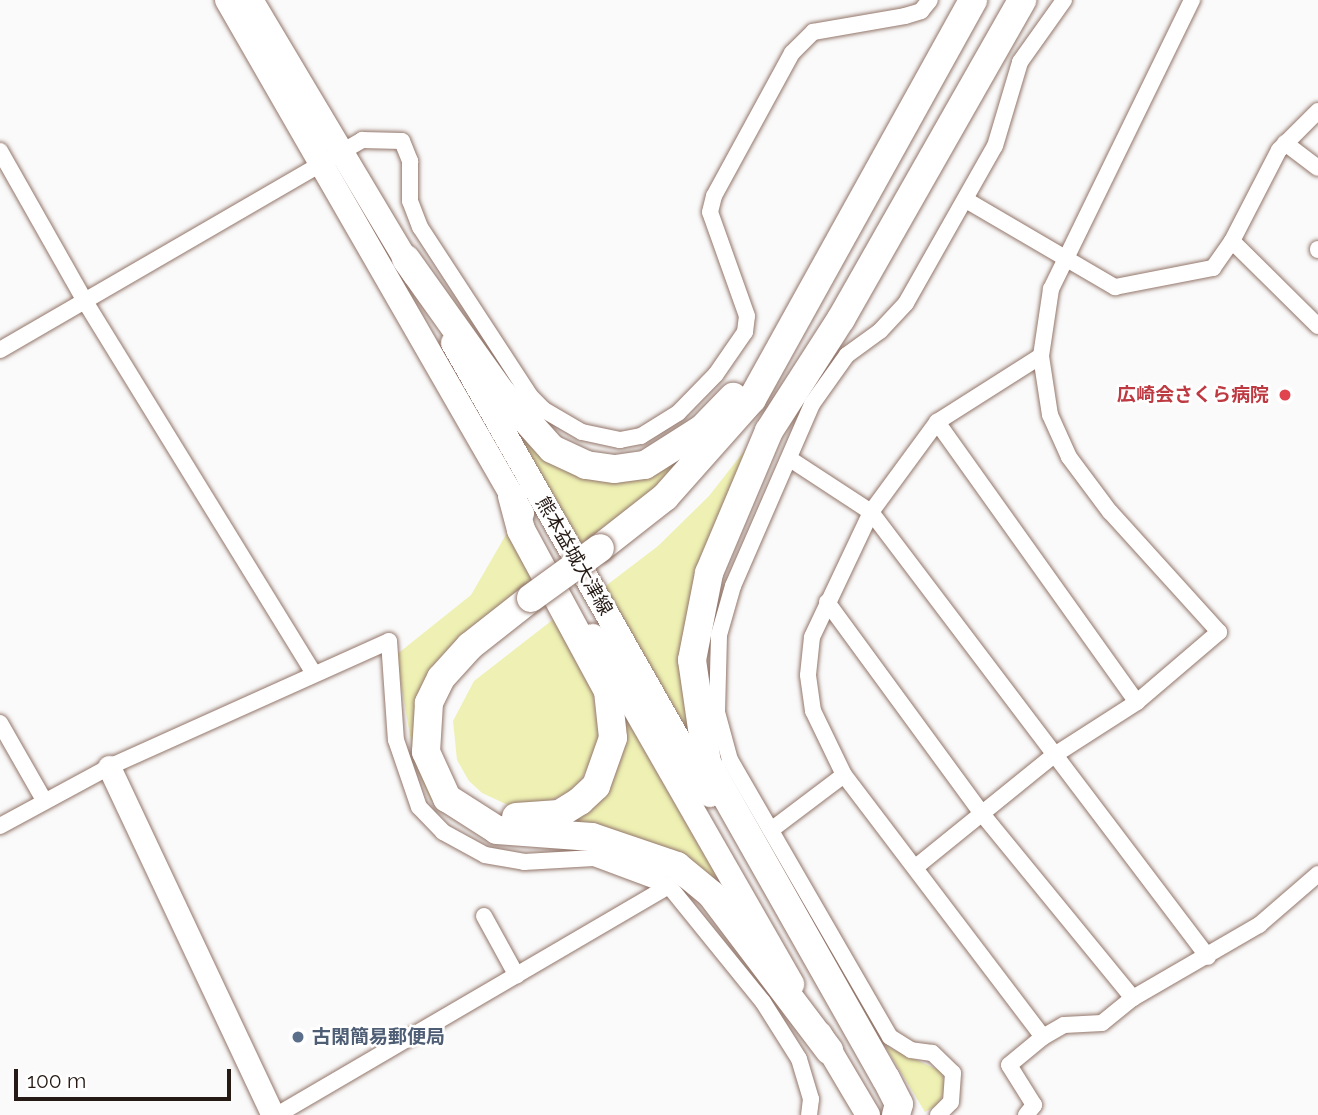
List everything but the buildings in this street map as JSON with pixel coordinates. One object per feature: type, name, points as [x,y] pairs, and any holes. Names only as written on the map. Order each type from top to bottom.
[{"type":"highway","points":[[935,69],[959,0]]},
{"type":"highway","points":[[604,557],[704,459],[752,399],[973,0]]},
{"type":"highway","points":[[970,86],[1002,0]]},
{"type":"highway","points":[[894,1115],[899,1104],[890,1087],[707,763],[696,716],[692,660],[709,573],[738,498],[769,431],[841,319],[970,86],[1022,0]]},
{"type":"highway","points":[[406,259],[501,392],[552,449],[586,465],[615,470],[645,465],[702,429],[808,300]]},
{"type":"highway","points":[[829,1050],[711,894],[677,866],[592,837],[497,830],[447,798],[426,751],[429,703],[442,678],[470,646],[536,606],[690,494],[841,319]]},
{"type":"highway","points":[[512,496],[521,530],[608,691],[613,738],[596,786],[580,801],[559,814],[538,818],[510,817],[461,792],[442,762],[440,726],[448,692],[471,664],[536,606]]},
{"type":"main road","name":"熊本益城大津線","points":[[227,0],[868,1115]]},
{"type":"main road","name":"熊本益城大津線","points":[[251,0],[406,259],[894,1115]]},
{"type":"street","points":[[0,350],[86,303],[362,140],[402,141],[410,161],[410,201],[420,228],[530,396],[544,410],[582,432],[631,440],[678,413],[716,374],[745,332],[747,316],[710,212],[713,196],[792,53],[813,32],[905,16],[921,11],[930,0]]},
{"type":"street","points":[[936,1114],[951,1102],[953,1073],[932,1053],[911,1050],[890,1037],[730,760],[717,712],[715,668],[719,635],[733,586],[831,373],[906,303],[995,146],[1020,62],[1064,0]]},
{"type":"street","points":[[917,866],[1053,756],[1137,702],[1219,632],[1110,512],[1069,457],[1050,415],[1041,356],[1051,289],[1065,255],[1192,0]]},
{"type":"street","points":[[965,200],[1115,286],[1213,268],[1233,241],[1285,143],[1318,111]]},
{"type":"street","points":[[1285,143],[1318,168]]},
{"type":"street","points":[[0,151],[86,303],[313,672]]},
{"type":"street","points":[[1233,241],[1318,326]]},
{"type":"street","points":[[1041,356],[937,422],[871,512],[812,637],[808,675],[813,711],[844,775],[917,866],[1042,1037]]},
{"type":"street","points":[[937,422],[1137,702]]},
{"type":"street","points":[[790,458],[871,512],[1053,756],[1208,957]]},
{"type":"street","points":[[827,602],[983,815],[1133,998]]},
{"type":"street","points":[[0,826],[109,767],[313,672],[389,641],[396,740],[407,779],[419,807],[443,832],[485,855],[524,862],[594,858],[669,886],[763,1002],[799,1059],[811,1099],[809,1115]]},
{"type":"street","points":[[0,723],[44,800]]},
{"type":"street","points":[[109,767],[275,1115],[669,886]]},
{"type":"street","points":[[771,830],[844,775]]},
{"type":"street","points":[[1026,1115],[1034,1105],[1009,1065],[1042,1037],[1064,1025],[1102,1023],[1133,998],[1208,957],[1259,925],[1318,874]]},
{"type":"street","points":[[484,916],[517,976]]},
{"type":"green space","points":[[780,405],[708,562],[695,756],[599,591],[658,546],[709,496]]},
{"type":"green space","points":[[495,407],[554,456],[700,455],[581,560]]},
{"type":"green space","points":[[507,533],[538,587],[439,663],[436,799],[431,801],[415,764],[396,655],[471,595]]},
{"type":"green space","points":[[555,618],[592,686],[600,744],[576,789],[541,805],[508,805],[482,793],[469,781],[457,760],[453,721],[474,681]]},
{"type":"green space","points":[[624,715],[717,876],[708,883],[547,824],[609,782],[620,762]]},
{"type":"green space","points":[[885,1046],[941,1071],[946,1087],[938,1105],[925,1112]]},
{"type":"place","name":"広崎会さくら病院","points":[[1285,395]]},
{"type":"place","name":"古閑簡易郵便局","points":[[298,1037]]}]
